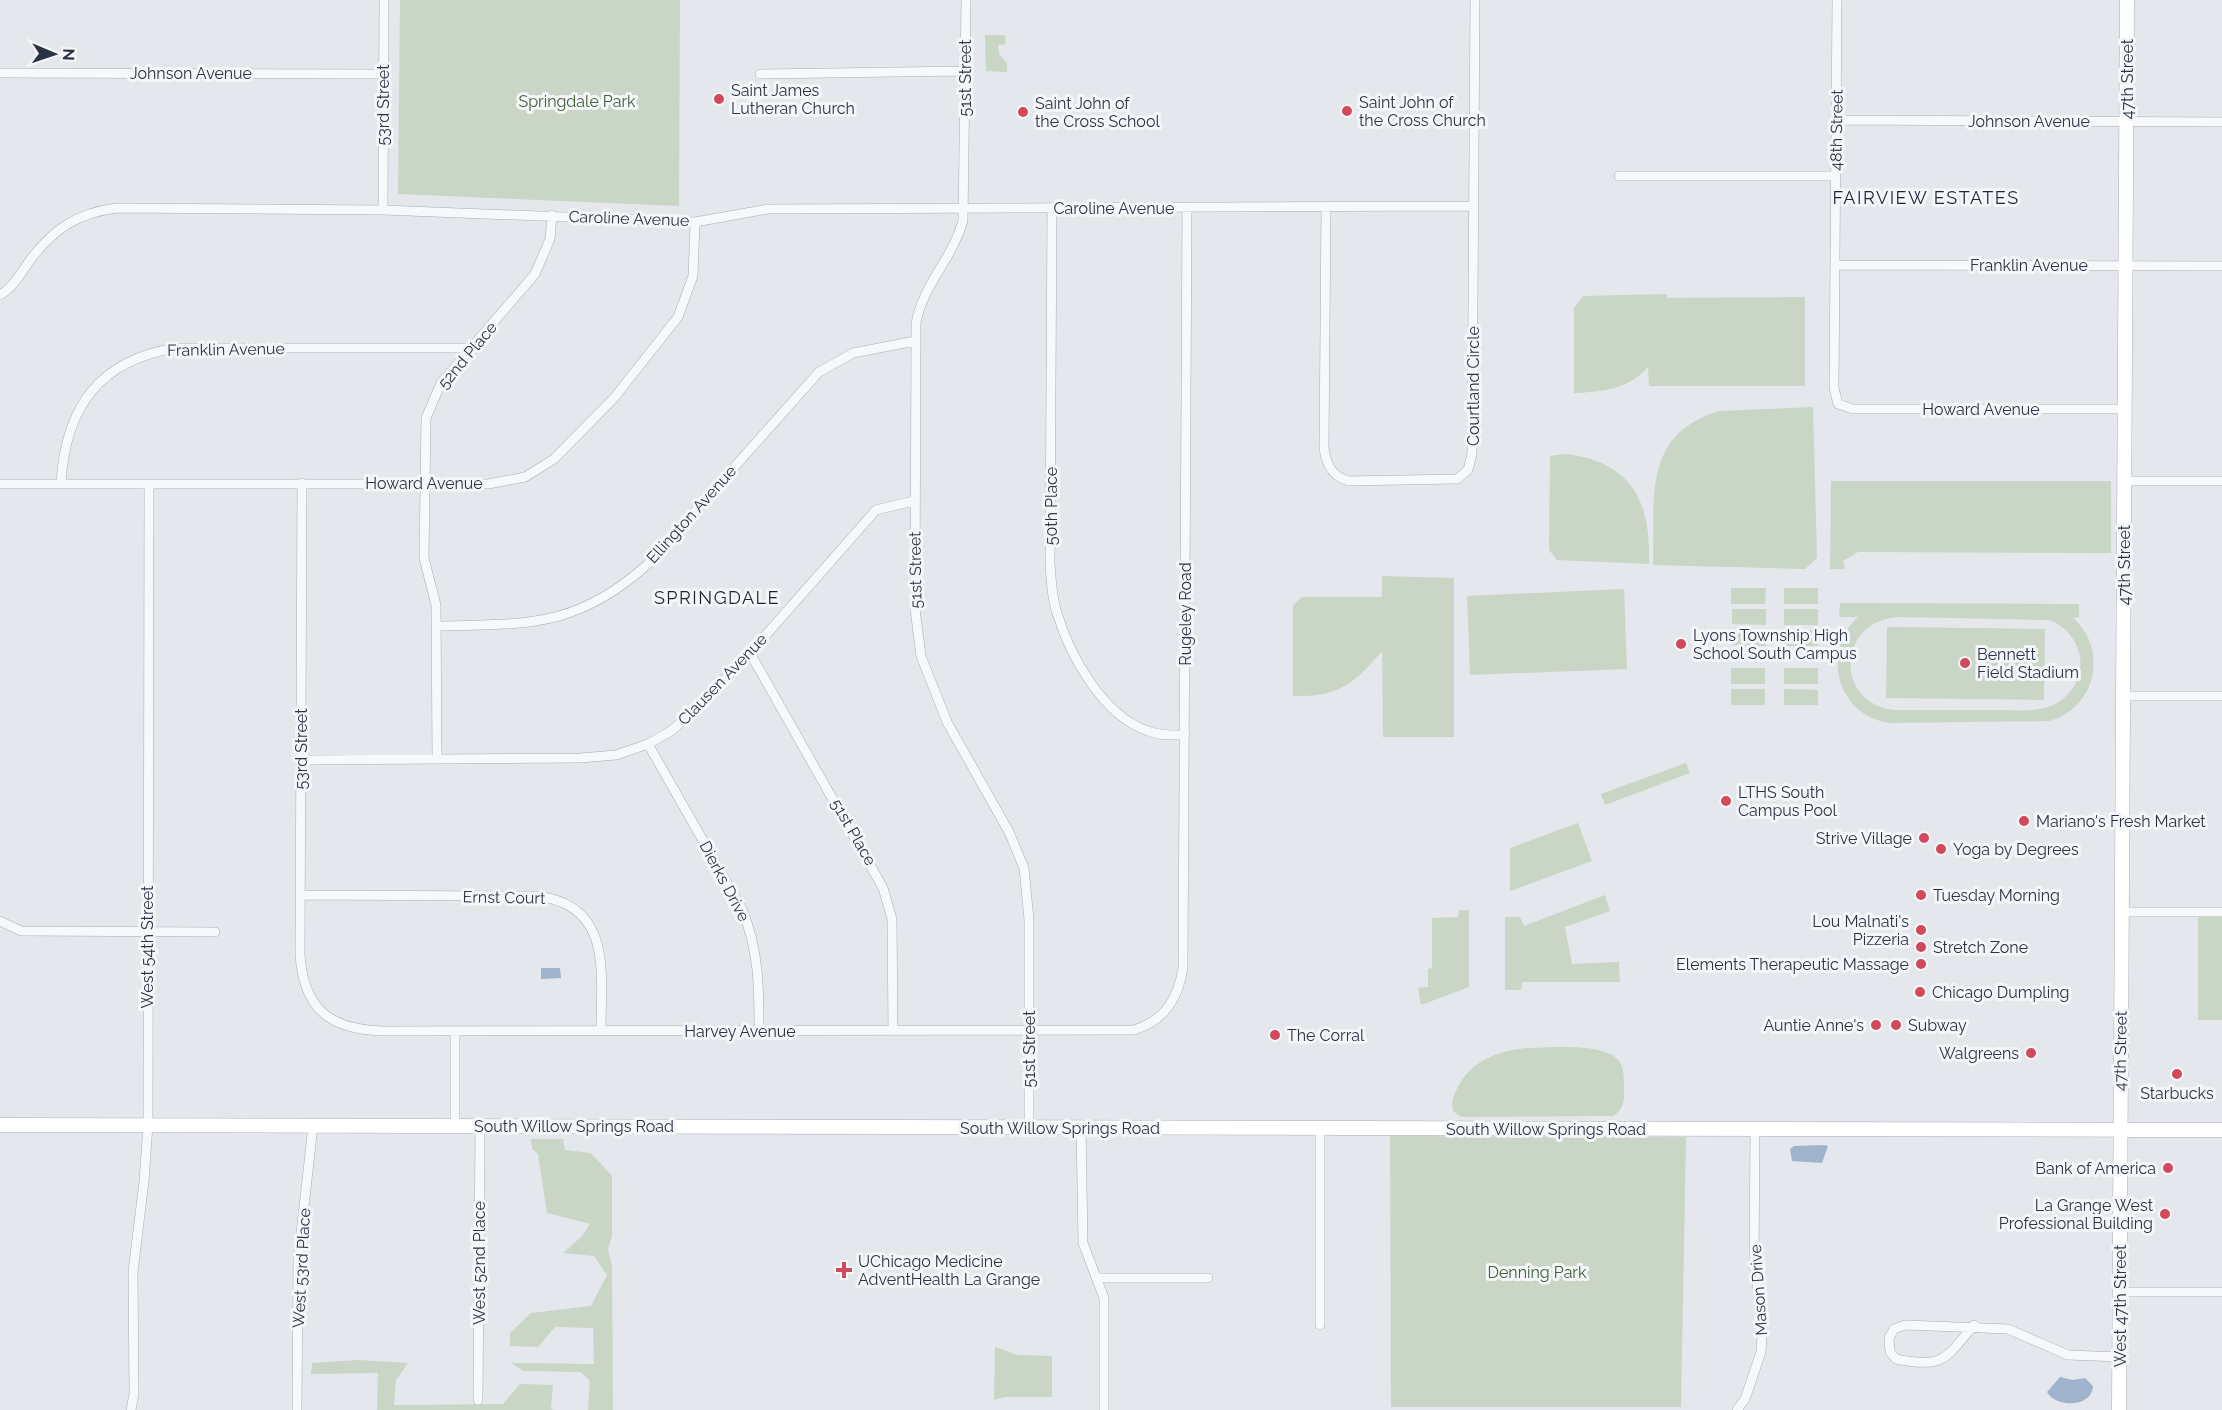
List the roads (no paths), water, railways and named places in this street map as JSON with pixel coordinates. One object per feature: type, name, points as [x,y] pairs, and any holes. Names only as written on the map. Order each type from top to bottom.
[{"type":"street","name":"53rd Street","points":[[383,210],[384,0]]},
{"type":"street","name":"51st Street","points":[[966,0],[965,206],[958,239],[952,253],[922,296],[915,341],[915,609],[921,656],[946,722],[1009,832],[1024,868],[1029,899],[1029,1127]]},
{"type":"street","name":"Courtland Circle","points":[[1326,207],[1324,448],[1329,467],[1342,479],[1349,481],[1448,481],[1463,476],[1468,470],[1473,454],[1475,0]]},
{"type":"street","name":"48th Street","points":[[1837,0],[1834,388],[1838,404]]},
{"type":"street","name":"47th Street","points":[[2120,1130],[2127,0]]},
{"type":"street","points":[[760,74],[965,71]]},
{"type":"street","name":"Johnson Avenue","points":[[0,73],[383,74]]},
{"type":"street","name":"Johnson Avenue","points":[[1836,120],[2222,122]]},
{"type":"street","points":[[1619,176],[1835,176]]},
{"type":"street","name":"Caroline Avenue","points":[[0,296],[20,275],[43,242],[61,226],[95,211],[117,208],[383,210],[695,222],[768,209],[965,206],[1186,208],[1473,206]]},
{"type":"street","name":"50th Place","points":[[1052,208],[1050,563],[1056,611],[1071,650],[1086,676],[1121,715],[1149,732],[1185,735]]},
{"type":"street","name":"Rugeley Road","points":[[1163,1015],[1177,995],[1183,968],[1186,208]]},
{"type":"street","name":"52nd Place","points":[[436,759],[436,605],[424,558],[424,437],[431,402],[441,383],[536,274],[550,239],[552,215]]},
{"type":"street","name":"Howard Avenue","points":[[0,484],[61,482],[149,484],[506,483],[539,471],[554,459],[614,398],[678,317],[693,276],[695,222]]},
{"type":"street","name":"Franklin Avenue","points":[[1835,265],[2222,266]]},
{"type":"street","name":"Ellington Avenue","points":[[437,626],[529,623],[559,618],[600,601],[623,586],[648,564],[819,372],[853,353],[915,341]]},
{"type":"street","name":"Franklin Avenue","points":[[61,482],[67,433],[88,395],[99,381],[118,368],[158,351],[176,348],[471,348]]},
{"type":"street","name":"Howard Avenue","points":[[1838,404],[1853,409],[2125,409]]},
{"type":"street","points":[[2124,481],[2222,482]]},
{"type":"street","name":"53rd Street","points":[[302,483],[301,969],[307,992],[319,1010]]},
{"type":"street","name":"West 54th Street","points":[[131,1410],[134,1394],[133,1272],[148,1125],[149,484]]},
{"type":"street","name":"Clausen Avenue","points":[[301,759],[580,758],[616,754],[648,744],[671,731],[695,710],[750,653],[876,510],[914,501]]},
{"type":"street","name":"51st Place","points":[[750,653],[883,888],[892,928],[893,1030]]},
{"type":"street","points":[[2123,696],[2222,696]]},
{"type":"street","name":"Dierks Drive","points":[[648,744],[742,909],[750,928],[758,964],[759,1031]]},
{"type":"street","name":"Ernst Court","points":[[300,896],[536,896],[566,902],[585,918],[598,942],[601,956],[601,1030]]},
{"type":"street","points":[[2122,912],[2222,912]]},
{"type":"street","points":[[0,921],[21,932],[215,932]]},
{"type":"street","name":"Harvey Avenue","points":[[319,1010],[339,1025],[359,1030],[455,1031],[1134,1030],[1163,1015]]},
{"type":"street","points":[[455,1031],[455,1126]]},
{"type":"street","name":"South Willow Springs Road","points":[[0,1125],[2222,1130]]},
{"type":"street","name":"West 53rd Place","points":[[297,1410],[298,1260],[313,1125]]},
{"type":"street","name":"West 52nd Place","points":[[478,1400],[480,1126]]},
{"type":"street","points":[[1081,1128],[1083,1243],[1104,1298],[1104,1410]]},
{"type":"street","points":[[1320,1128],[1320,1324]]},
{"type":"street","name":"Mason Drive","points":[[1737,1410],[1745,1399],[1761,1352],[1762,1332],[1754,1265],[1755,1130]]},
{"type":"street","name":"West 47th Street","points":[[2119,1410],[2120,1130]]},
{"type":"street","points":[[1098,1278],[1208,1278]]},
{"type":"street","points":[[2120,1292],[2222,1292]]},
{"type":"street","points":[[1974,1325],[1952,1354],[1941,1360],[1908,1361],[1896,1359],[1890,1352],[1889,1338],[1894,1329],[1905,1325],[1974,1325],[2008,1329],[2068,1355],[2120,1357]]},
{"type":"water","points":[[541,968],[560,968],[561,978],[541,979]]},
{"type":"water","points":[[1794,1146],[1828,1146],[1822,1163],[1792,1161],[1790,1149]]},
{"type":"water","points":[[2060,1377],[2073,1380],[2085,1378],[2093,1386],[2091,1393],[2080,1402],[2058,1401],[2047,1392]]},
{"type":"place","name":"Saint James Lutheran Church","points":[[719,99]]},
{"type":"place","name":"Saint John of the Cross Church","points":[[1347,111]]},
{"type":"place","name":"Saint John of the Cross School","points":[[1023,112]]},
{"type":"place","name":"Lyons Township High School South Campus","points":[[1681,644]]},
{"type":"place","name":"Bennett Field Stadium","points":[[1965,663]]},
{"type":"place","name":"LTHS South Campus Pool","points":[[1726,801]]},
{"type":"place","name":"Mariano's Fresh Market","points":[[2024,821]]},
{"type":"place","name":"Strive Village","points":[[1924,838]]},
{"type":"place","name":"Yoga by Degrees","points":[[1941,849]]},
{"type":"place","name":"Tuesday Morning","points":[[1921,895]]},
{"type":"place","name":"Lou Malnati's Pizzeria","points":[[1921,930]]},
{"type":"place","name":"Stretch Zone","points":[[1921,947]]},
{"type":"place","name":"Elements Therapeutic Massage","points":[[1921,964]]},
{"type":"place","name":"Chicago Dumpling","points":[[1920,992]]},
{"type":"place","name":"Auntie Anne's","points":[[1876,1025]]},
{"type":"place","name":"Subway","points":[[1896,1025]]},
{"type":"place","name":"The Corral","points":[[1275,1035]]},
{"type":"place","name":"Walgreens","points":[[2031,1053]]},
{"type":"place","name":"Starbucks","points":[[2177,1074]]},
{"type":"place","name":"Bank of America","points":[[2168,1168]]},
{"type":"place","name":"La Grange West Professional Building","points":[[2165,1214]]},
{"type":"place","name":"UChicago Medicine AdventHealth La Grange","points":[[844,1270]]},
{"type":"district","name":"FAIRVIEW ESTATES","points":[[1926,198]]},
{"type":"district","name":"SPRINGDALE","points":[[717,598]]},
{"type":"park label","name":"Springdale Park","points":[[577,101]]},
{"type":"park label","name":"Denning Park","points":[[1537,1272]]}]
